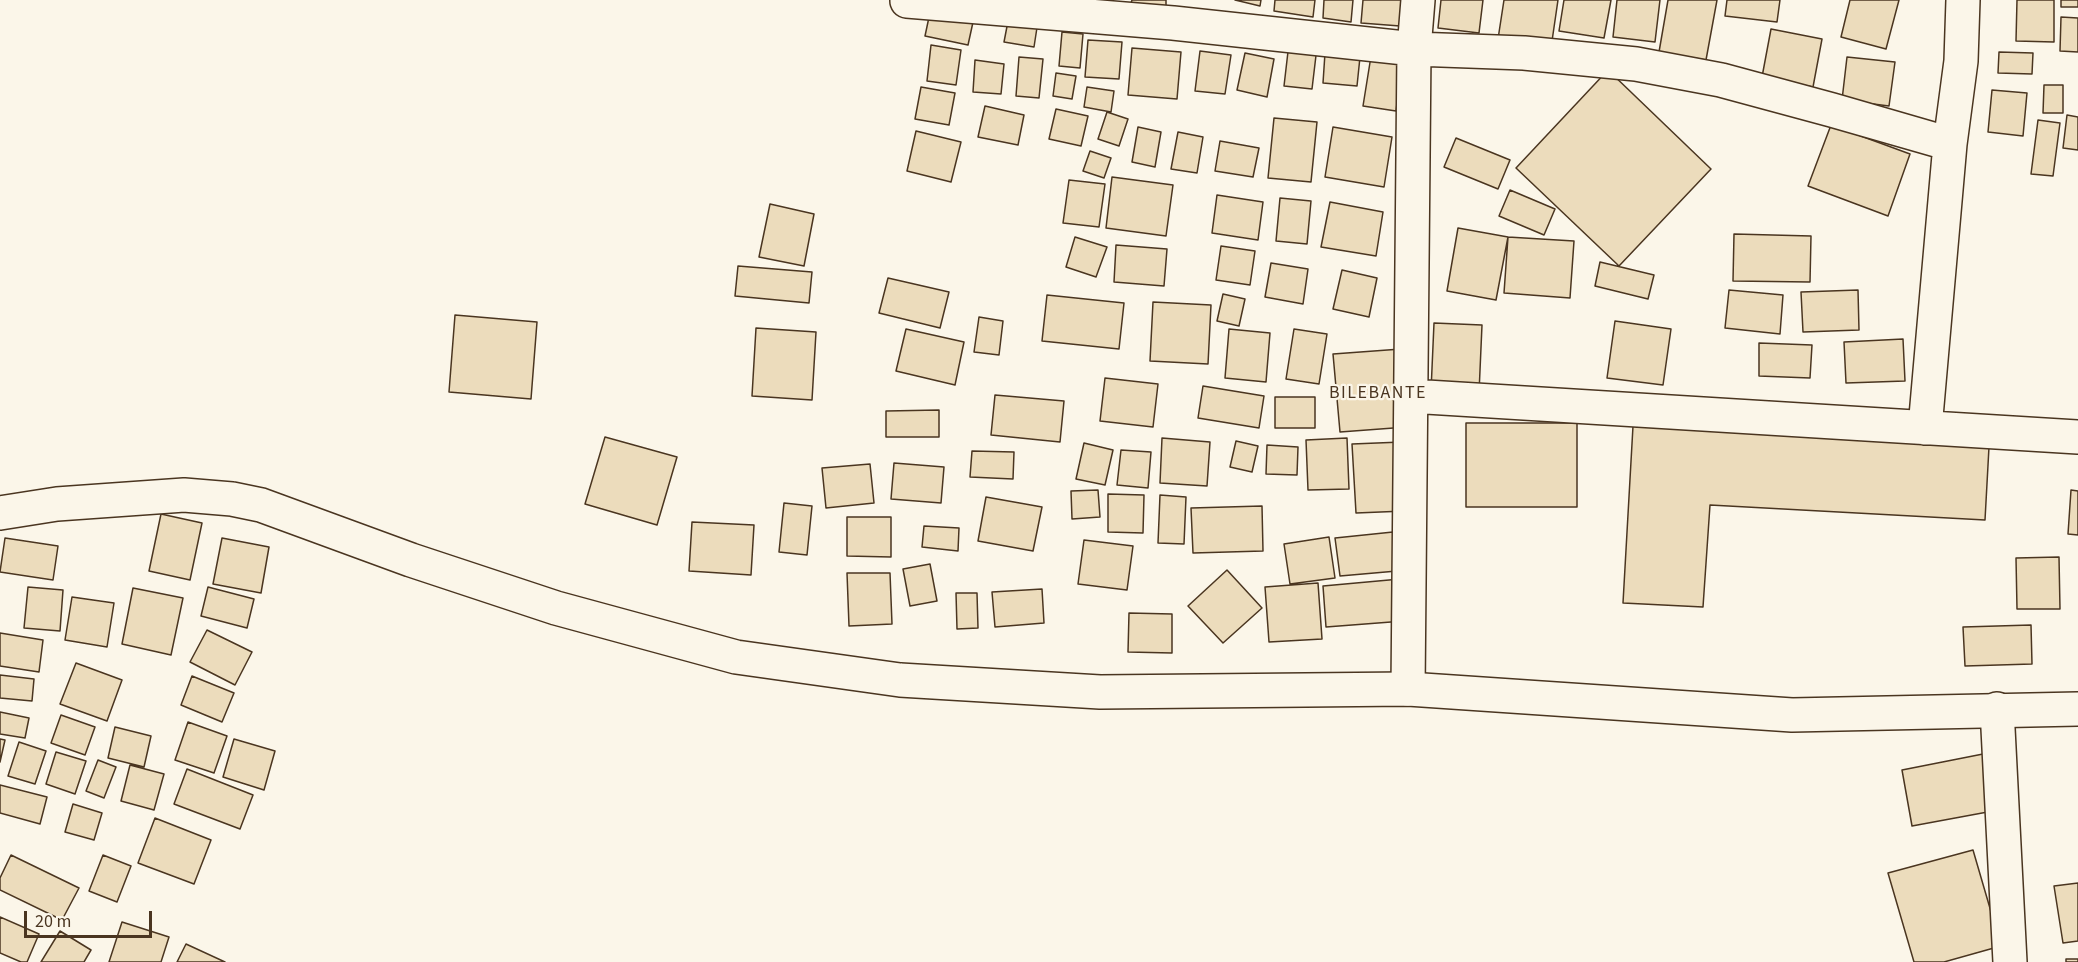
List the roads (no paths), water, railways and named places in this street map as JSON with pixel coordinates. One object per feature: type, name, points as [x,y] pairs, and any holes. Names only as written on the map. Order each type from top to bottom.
[{"type":"street","points":[[1408,689],[1414,49],[1418,0]]},
{"type":"street","points":[[1925,428],[1950,144],[1961,61],[1963,0]]},
{"type":"street","points":[[907,1],[1173,23],[1414,49],[1524,54],[1636,64],[1721,80],[1950,144]]},
{"type":"street","points":[[1410,396],[2078,437]]},
{"type":"street","points":[[0,513],[57,504],[184,495],[241,501],[261,505],[411,560],[556,608],[735,657],[900,680],[1100,692],[1408,689],[1792,715],[2078,708]]},
{"type":"street","points":[[1998,709],[2010,962]]},
{"type":"district","name":"BILEBANTE","points":[[1378,394]]}]
